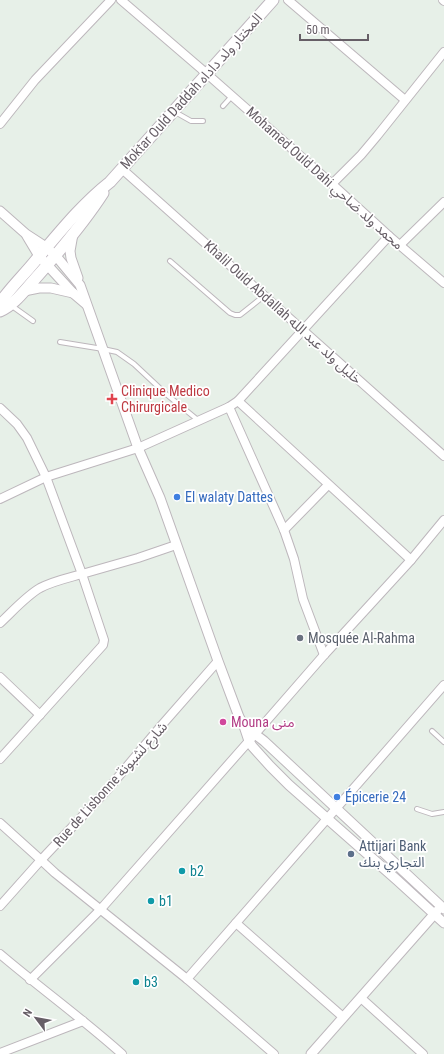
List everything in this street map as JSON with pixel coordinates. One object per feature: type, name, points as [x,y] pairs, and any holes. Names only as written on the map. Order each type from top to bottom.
[{"type":"main road","name":"Moktar Ould Daddah المختار ولد داداه","points":[[0,311],[46,247],[87,202],[110,182],[122,169],[273,0]]},
{"type":"main road","name":"Moktar Ould Daddah المختار ولد داداه","points":[[5,304],[24,291],[56,256],[95,205],[110,182]]},
{"type":"street","points":[[0,124],[35,80],[111,0]]},
{"type":"street","name":"Mohamed Ould Dahi محمد ولد ضاحي","points":[[121,0],[444,283]]},
{"type":"street","points":[[288,0],[405,100]]},
{"type":"street","points":[[332,184],[360,155],[444,52]]},
{"type":"street","name":"Khalil Ould Abdallah خليل ولد عبد الله","points":[[122,169],[444,456]]},
{"type":"street","points":[[400,245],[444,202]]},
{"type":"street","points":[[0,211],[26,234],[46,247],[56,256],[80,285]]},
{"type":"street","points":[[26,234],[39,256],[73,293],[87,305]]},
{"type":"street","points":[[73,234],[70,250],[71,258],[80,285],[138,448],[160,498],[218,660],[249,741],[270,766],[444,923]]},
{"type":"street","points":[[0,499],[46,477],[138,448],[229,407],[238,401],[389,236]]},
{"type":"street","points":[[24,291],[39,288],[51,288],[73,293]]},
{"type":"street","points":[[238,401],[411,560]]},
{"type":"street","points":[[229,407],[284,530],[294,559],[303,599],[324,655]]},
{"type":"street","points":[[0,408],[17,424],[23,432],[46,477],[82,574],[104,640],[103,645],[0,759]]},
{"type":"street","points":[[284,530],[328,485]]},
{"type":"street","points":[[30,980],[100,910],[324,655],[411,560],[444,520]]},
{"type":"street","points":[[0,623],[40,588],[176,545]]},
{"type":"street","name":"Rue de Lisbonne شارع لشبونة","points":[[0,906],[41,860],[108,790],[218,660]]},
{"type":"street","points":[[0,677],[40,715]]},
{"type":"street","points":[[187,980],[444,685]]},
{"type":"street","points":[[244,726],[255,734],[443,906],[434,914],[311,1054]]},
{"type":"street","points":[[0,823],[55,873],[187,980],[274,1054]]},
{"type":"street","points":[[236,923],[343,1017]]},
{"type":"street","points":[[0,954],[122,1054]]},
{"type":"street","points":[[361,998],[423,1054]]},
{"type":"street","points":[[0,1053],[83,1021]]},
{"type":"lane","points":[[223,106],[232,96]]},
{"type":"lane","points":[[173,111],[190,121],[203,121]]},
{"type":"lane","points":[[170,261],[230,313],[235,315],[240,315],[265,296]]},
{"type":"lane","points":[[5,304],[33,321]]},
{"type":"lane","points":[[60,342],[117,352],[134,364],[198,421]]},
{"type":"lane","points":[[432,731],[444,742]]},
{"type":"lane","points":[[417,809],[432,814],[444,812]]},
{"type":"place","name":"Clinique Medico Chirurgicale","points":[[112,399]]},
{"type":"place","name":"El walaty Dattes","points":[[177,497]]},
{"type":"place","name":"Mosquée Al-Rahma","points":[[300,638]]},
{"type":"place","name":"Mouna منى","points":[[223,722]]},
{"type":"place","name":"Épicerie 24","points":[[337,797]]},
{"type":"place","name":"Attijari Bank التجاري بنك","points":[[351,854]]},
{"type":"place","name":"b2","points":[[182,871]]},
{"type":"place","name":"b1","points":[[151,901]]},
{"type":"place","name":"b3","points":[[136,982]]}]
